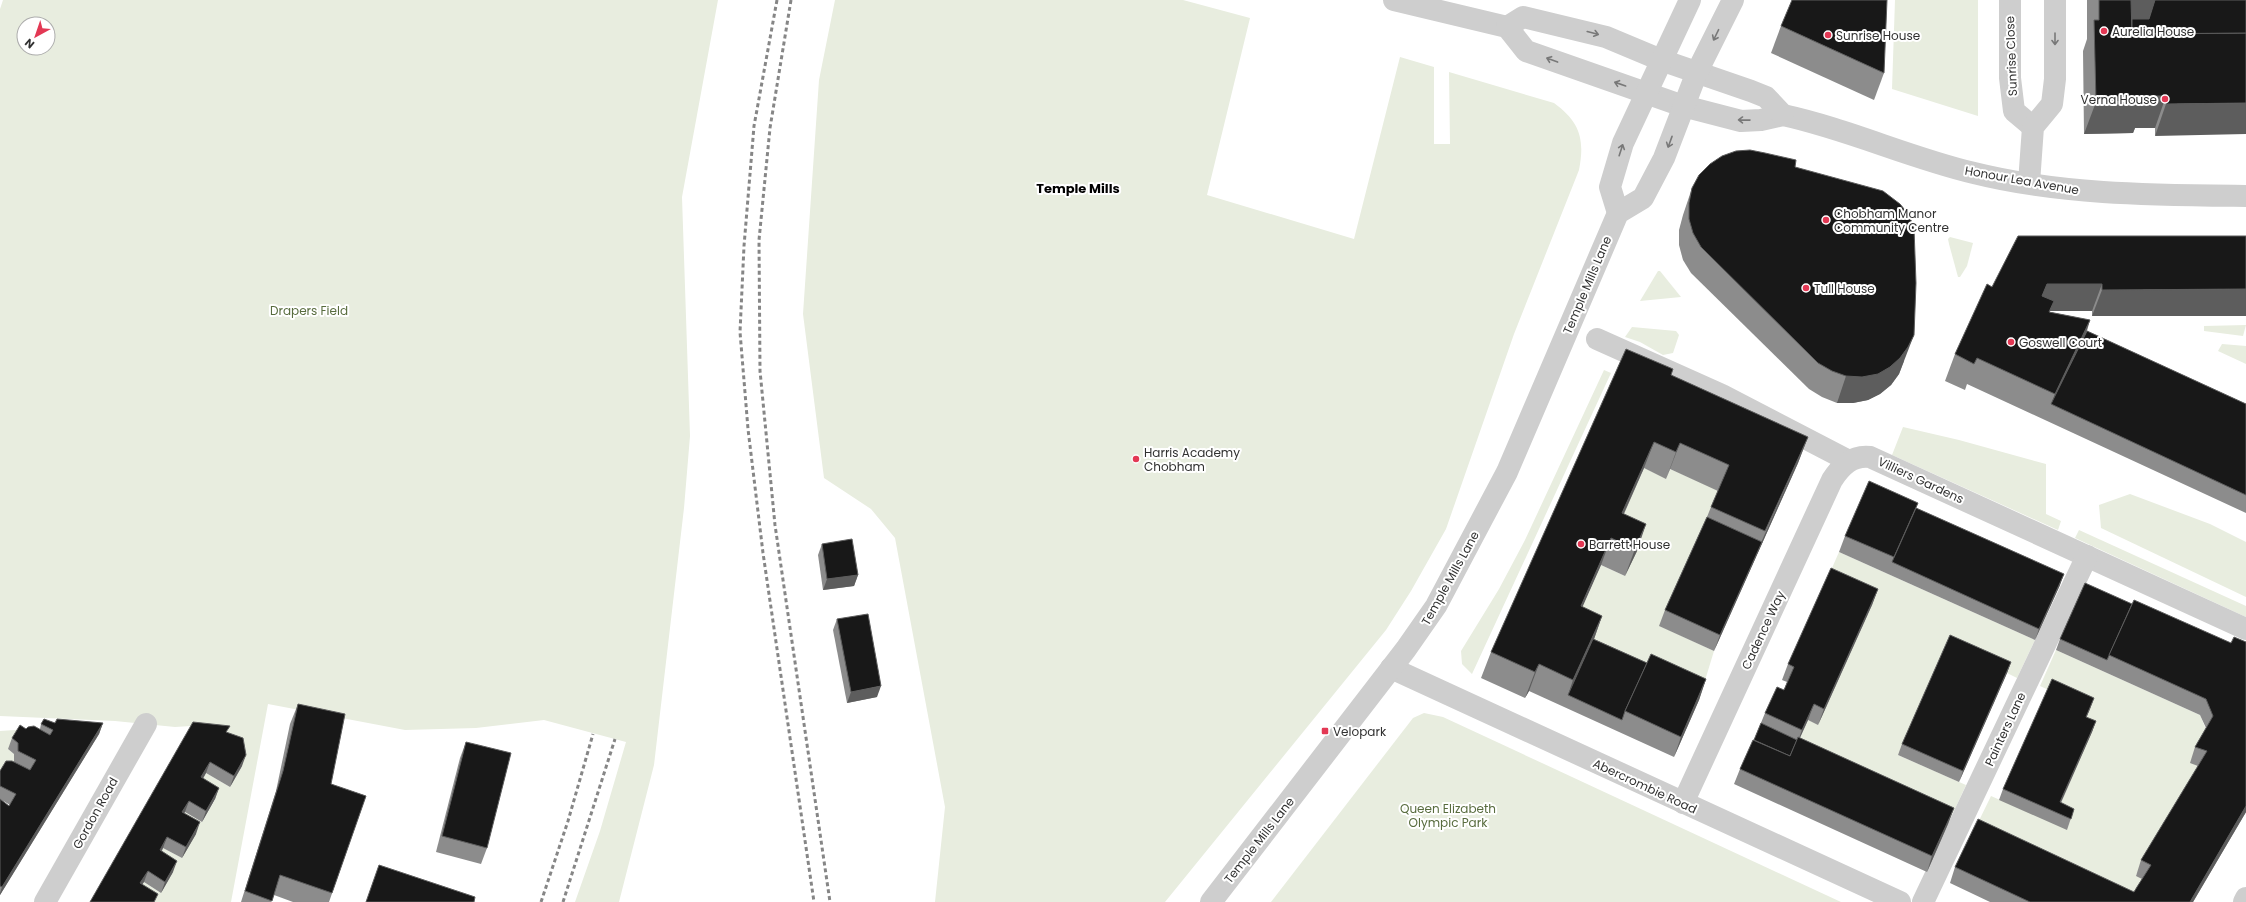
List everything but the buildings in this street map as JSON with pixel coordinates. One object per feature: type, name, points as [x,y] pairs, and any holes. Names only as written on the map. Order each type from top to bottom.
[{"type":"street","points":[[1394,0],[1507,26],[1526,51],[1684,106]]},
{"type":"street","points":[[1690,0],[1645,93],[1623,143],[1611,178],[1610,187],[1618,213],[1643,198],[1664,158],[1697,72],[1733,0]]},
{"type":"street","name":"Sunrise Close","points":[[2010,0],[2010,78],[2014,111],[2033,127]]},
{"type":"street","points":[[2029,183],[2033,127],[2052,104],[2055,80],[2055,0]]},
{"type":"street","points":[[1507,26],[1523,17],[1606,37],[1661,60],[1697,72]]},
{"type":"street","name":"Honour Lea Avenue","points":[[1697,72],[1766,97],[1783,115],[1975,174],[2085,191],[2246,196]]},
{"type":"street","name":"Honour Lea Avenue","points":[[1684,106],[1741,121],[1761,120],[1783,115]]},
{"type":"street","name":"Temple Mills Lane","points":[[1211,902],[1422,629],[1436,606],[1507,472],[1618,213]]},
{"type":"street","points":[[1597,339],[1722,395],[1849,461]]},
{"type":"street","name":"Villiers Gardens","points":[[1849,461],[1870,457],[2246,629]]},
{"type":"street","name":"Cadence Way","points":[[1683,803],[1832,480],[1838,470],[1849,461]]},
{"type":"street","name":"Painters Lane","points":[[1923,902],[2087,556]]},
{"type":"street","name":"Abercrombie Road","points":[[1392,668],[1900,902]]},
{"type":"street","name":"Gordon Road","points":[[45,902],[146,724]]},
{"type":"street","points":[[2244,902],[2246,898]]},
{"type":"green space","name":"Drapers Field","points":[[3,0],[718,0],[682,197],[690,436],[684,508],[654,765],[619,902],[575,902],[600,831],[626,742],[544,720],[476,728],[405,730],[268,704],[231,902],[150,902],[140,889],[144,882],[161,893],[156,861],[163,848],[182,858],[178,823],[185,812],[202,822],[215,800],[201,783],[206,773],[230,787],[242,766],[191,726],[175,727],[115,721],[0,716],[0,9]]},
{"type":"green space","name":"Harris Academy Chobham","points":[[835,0],[1183,0],[1250,18],[1207,195],[1354,239],[1400,57],[1434,67],[1434,144],[1450,144],[1449,72],[1554,103],[1570,117],[1575,124],[1581,140],[1581,159],[1579,170],[1514,334],[1446,529],[1411,591],[1386,630],[1165,902],[935,902],[945,807],[895,538],[871,509],[824,478],[803,314],[819,80]]},
{"type":"green space","points":[[1895,0],[1978,0],[1978,116],[1892,89]]},
{"type":"green space","points":[[1950,237],[1973,243],[1967,266],[1960,277],[1958,277],[1949,244],[1948,239]]},
{"type":"green space","points":[[1658,271],[1660,271],[1681,297],[1640,301]]},
{"type":"green space","points":[[2246,325],[2243,336],[2204,331],[2204,326]]},
{"type":"green space","points":[[1632,327],[1676,331],[1679,335],[1673,353],[1663,355],[1640,342],[1625,337]]},
{"type":"green space","points":[[2222,344],[2246,346],[2246,364],[2218,351]]},
{"type":"green space","points":[[1604,370],[1611,373],[1472,674],[1462,664],[1461,651],[1499,589],[1525,540]]},
{"type":"green space","points":[[1903,427],[1959,440],[2046,464],[2046,514],[2061,521],[2058,530],[1892,455]]},
{"type":"green space","points":[[1644,468],[1666,478],[1670,469],[1720,491],[1660,626],[1714,651],[1699,700],[1589,650],[1571,633],[1601,565],[1625,576],[1612,540]]},
{"type":"green space","points":[[2130,494],[2210,524],[2246,542],[2246,597],[2101,528],[2099,505]]},
{"type":"green space","points":[[2079,530],[2246,606],[2246,617],[2075,538]]},
{"type":"green space","points":[[1839,552],[2035,640],[2017,678],[2007,673],[1898,755],[1966,785],[1948,824],[1793,753],[1808,720],[1818,724],[1872,605],[1825,584]]},
{"type":"green space","points":[[2056,650],[2200,715],[2207,732],[2201,767],[2136,875],[2145,881],[2132,902],[1972,835],[1991,796],[2067,829],[2070,820],[2056,813],[2082,728],[2090,709],[2040,686]]},
{"type":"green space","name":"Queen Elizabeth Olympic Park","points":[[1424,713],[1443,717],[1841,902],[1271,902],[1413,718]]},
{"type":"green space","points":[[30,729],[8,749],[14,754],[14,762],[32,771],[0,776],[0,731]]},
{"type":"railway","points":[[777,0],[754,126],[744,246],[740,332],[748,429],[763,553],[814,902]]},
{"type":"railway","points":[[791,0],[770,128],[759,240],[760,371],[775,525],[830,902]]},
{"type":"railway","points":[[541,902],[568,821],[593,734]]},
{"type":"railway","points":[[563,902],[615,739]]},
{"type":"place","name":"Aurelia House","points":[[2104,31]]},
{"type":"place","name":"Sunrise House","points":[[1828,35]]},
{"type":"place","name":"Verna House","points":[[2165,99]]},
{"type":"place","name":"Chobham Manor Community Centre","points":[[1826,220]]},
{"type":"place","name":"Tull House","points":[[1806,288]]},
{"type":"place","name":"Goswell Court","points":[[2011,342]]},
{"type":"place","name":"Harris Academy Chobham","points":[[1136,459]]},
{"type":"place","name":"Barrett House","points":[[1581,544]]},
{"type":"place","name":"Velopark","points":[[1325,731]]},
{"type":"district","name":"Temple Mills","points":[[1078,188]]}]
